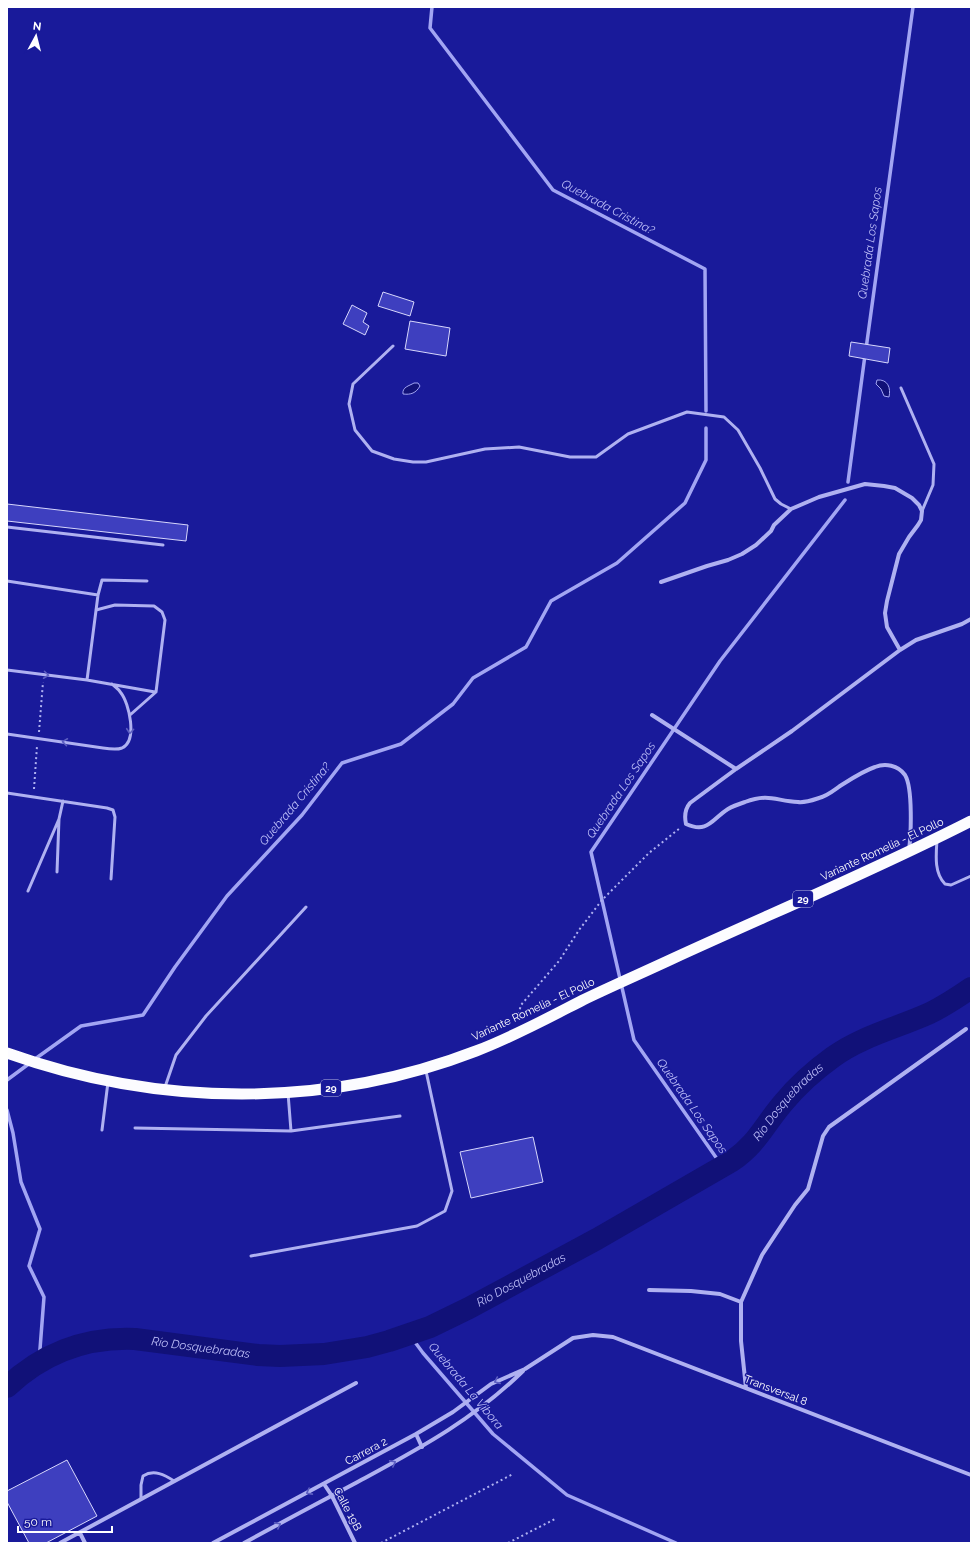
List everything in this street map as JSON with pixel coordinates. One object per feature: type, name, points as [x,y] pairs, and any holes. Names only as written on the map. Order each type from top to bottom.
[{"type":"highway","name":"Variante Romelia - El Pollo","points":[[7,1053],[22,1059],[108,1082],[164,1090],[226,1094],[288,1093],[343,1086],[392,1077],[426,1068],[475,1051],[523,1031],[635,976],[971,821]]},
{"type":"street","points":[[661,582],[742,554],[756,545],[791,509],[834,492],[865,484],[884,486],[904,492],[916,502],[922,510],[921,520],[899,554],[885,613],[887,627],[900,650]]},
{"type":"street","points":[[908,851],[911,833],[911,818],[910,802],[905,775],[897,768],[887,764],[875,767],[861,774],[824,797],[799,802],[771,797],[758,797],[728,810],[706,826],[695,828],[686,824],[684,818],[686,808],[690,803],[736,769],[792,731],[900,650],[916,640],[962,624],[971,618]]},
{"type":"street","points":[[652,715],[736,769]]},
{"type":"street","points":[[746,1388],[741,1341],[741,1302],[762,1255],[795,1205],[808,1189],[823,1136],[829,1127],[966,1029]]},
{"type":"street","points":[[649,1290],[691,1291],[720,1294],[741,1302]]},
{"type":"street","name":"Transversal 8","points":[[573,1338],[592,1335],[613,1338],[971,1475]]},
{"type":"street","name":"Carrera 2","points":[[213,1543],[416,1434],[453,1412],[491,1384],[525,1369],[573,1338]]},
{"type":"street","name":"Carrera 2","points":[[244,1543],[422,1447],[460,1423],[500,1393],[525,1369]]},
{"type":"street","points":[[60,1543],[356,1383]]},
{"type":"street","points":[[416,1434],[422,1447]]},
{"type":"street","name":"Calle 19B","points":[[324,1484],[332,1496],[355,1543]]},
{"type":"street","points":[[80,1533],[85,1543]]},
{"type":"lane","points":[[393,346],[353,384],[348,404],[356,430],[372,451],[394,459],[413,462],[426,462],[485,449],[519,447],[570,457],[596,456],[628,434],[687,412],[695,413],[724,418],[738,430],[760,468],[775,499],[791,509]]},
{"type":"lane","points":[[901,388],[934,464],[933,485],[922,510]]},
{"type":"lane","points":[[7,527],[163,545]]},
{"type":"lane","points":[[88,680],[98,595],[102,580],[147,582]]},
{"type":"lane","points":[[7,581],[98,595]]},
{"type":"lane","points":[[96,610],[115,606],[154,606],[162,612],[165,620],[156,692],[130,715]]},
{"type":"lane","points":[[7,670],[88,680],[156,692]]},
{"type":"lane","points":[[7,734],[115,749],[123,748],[130,736],[130,715],[121,691],[112,684]]},
{"type":"lane","points":[[7,799],[8,794],[62,801],[113,810],[115,816],[111,879]]},
{"type":"lane","points":[[57,872],[59,819],[62,801]]},
{"type":"lane","points":[[28,891],[59,819]]},
{"type":"lane","points":[[937,838],[936,861],[939,879],[945,884],[952,885],[971,876]]},
{"type":"lane","points":[[164,1090],[176,1055],[206,1016],[306,907]]},
{"type":"lane","points":[[251,1256],[417,1226],[445,1211],[452,1192],[426,1068]]},
{"type":"lane","points":[[102,1130],[108,1082]]},
{"type":"lane","points":[[288,1093],[291,1131]]},
{"type":"lane","points":[[136,1128],[291,1131],[400,1116]]},
{"type":"lane","points":[[142,1498],[141,1485],[143,1476],[148,1472],[164,1474],[174,1481]]},
{"type":"path","points":[[523,1031],[519,1012],[521,1005],[559,961],[579,930],[602,900],[649,853],[686,824]]},
{"type":"path","points":[[381,1543],[513,1474]]},
{"type":"path","points":[[508,1543],[555,1519]]},
{"type":"shaded area","points":[[877,380],[884,381],[888,385],[890,390],[889,397],[884,396],[881,389],[876,384]]},
{"type":"shaded area","points":[[414,383],[418,383],[420,386],[415,392],[411,394],[403,394],[405,388]]},
{"type":"building","points":[[383,292],[414,302],[410,316],[378,306]]},
{"type":"building","points":[[352,305],[367,313],[363,322],[369,326],[365,335],[343,324]]},
{"type":"building","points":[[410,321],[450,328],[446,356],[405,349]]},
{"type":"building","points":[[851,342],[890,348],[888,363],[849,356]]},
{"type":"building","points":[[7,504],[188,525],[186,541],[7,521]]},
{"type":"building","points":[[533,1137],[543,1182],[471,1198],[460,1152]]},
{"type":"building","points":[[67,1460],[97,1516],[46,1543],[29,1543],[7,1502],[7,1491]]},
{"type":"waterway","name":"Quebrada Cristina?","points":[[432,7],[430,28],[553,190],[705,269],[706,411]]},
{"type":"waterway","name":"Quebrada Los Sapos","points":[[866,349],[913,7]]},
{"type":"waterway","name":"Quebrada Los Sapos","points":[[848,482],[865,355]]},
{"type":"waterway","name":"Quebrada Cristina?","points":[[35,1059],[81,1026],[143,1015],[175,967],[227,896],[302,815],[342,763],[401,744],[453,704],[473,678],[526,647],[551,601],[617,563],[685,503],[706,460],[706,428]]},
{"type":"waterway","name":"Quebrada Los Sapos","points":[[722,1166],[634,1040],[591,852],[720,661],[845,500]]},
{"type":"waterway","name":"Río Dosquebradas","points":[[7,1387],[21,1375],[50,1356],[82,1344],[99,1341],[135,1339],[258,1355],[280,1356],[324,1354],[367,1347],[430,1327],[469,1308],[597,1239],[732,1161],[755,1140],[777,1110],[795,1090],[813,1072],[833,1057],[856,1043],[930,1013],[971,988]]},
{"type":"waterway","name":"Quebrada Cristina?","points":[[7,1080],[30,1063]]},
{"type":"waterway","name":"Quebrada Cristina?","points":[[7,1110],[13,1133],[21,1182],[40,1229],[29,1266],[44,1297],[39,1362]]},
{"type":"waterway","name":"Quebrada La Vibora","points":[[409,1334],[423,1353],[493,1434],[567,1495],[676,1543]]}]
